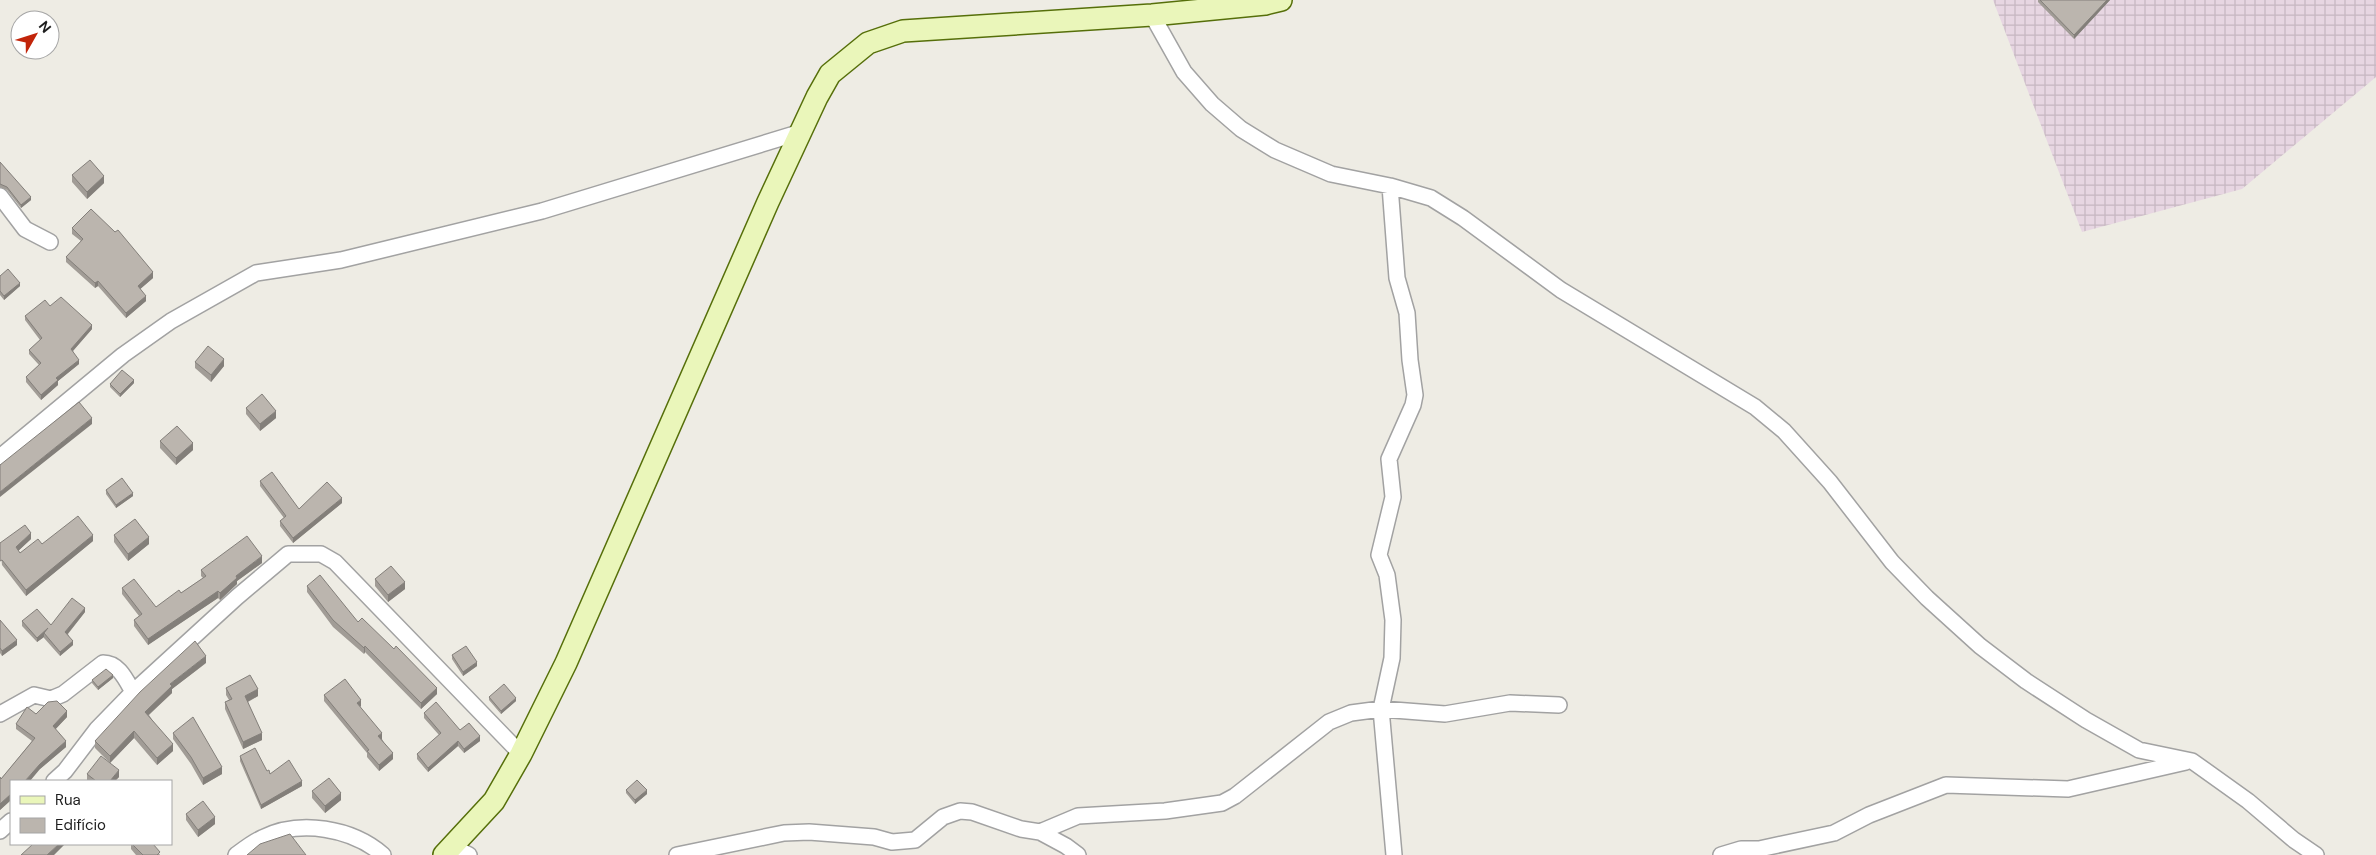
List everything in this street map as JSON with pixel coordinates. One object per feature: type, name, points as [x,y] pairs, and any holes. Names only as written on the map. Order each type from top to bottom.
[{"type":"main road","points":[[455,852],[494,801],[521,754],[566,663],[801,132],[830,74],[868,43],[903,31],[1152,16],[1264,4],[1281,0]]},
{"type":"street","points":[[1152,16],[1184,72],[1212,104],[1241,129],[1275,150],[1331,174],[1390,186],[1430,198],[1463,218],[1561,290],[1755,407],[1784,430],[1830,482],[1892,562],[1927,598],[1980,646],[2026,681],[2086,720],[2139,750],[2192,761],[2248,801],[2294,840],[2316,855]]},
{"type":"street","points":[[0,457],[123,355],[171,322],[256,273],[341,260],[542,211],[801,132]]},
{"type":"street","points":[[1390,186],[1398,278],[1407,312],[1414,395],[1413,404],[1389,459],[1393,497],[1380,555],[1388,582],[1393,620],[1392,658],[1381,709],[1394,855]]},
{"type":"street","points":[[0,196],[25,229],[50,242]]},
{"type":"street","points":[[55,780],[65,771],[97,729],[133,692],[237,597],[288,554],[321,554],[335,562],[521,754]]},
{"type":"street","points":[[0,714],[34,695],[51,699],[63,694],[103,663],[110,663],[116,667],[133,692]]},
{"type":"street","points":[[1040,832],[1078,816],[1165,811],[1222,803],[1235,796],[1329,722],[1351,714],[1381,709],[1445,714],[1510,703],[1559,705]]},
{"type":"street","points":[[1721,855],[1741,849],[1761,852],[1834,833],[1869,815],[1946,785],[2068,789],[2192,761]]},
{"type":"street","points":[[677,855],[784,833],[809,832],[874,837],[892,842],[915,840],[943,817],[960,811],[972,812],[1021,829],[1040,832],[1078,855]]},
{"type":"street","points":[[0,831],[10,821]]},
{"type":"street","points":[[236,855],[262,837],[297,827],[328,830],[355,837],[384,855]]},
{"type":"shaded area","points":[[1993,0],[2376,0],[2376,77],[2242,189],[2082,232]]},
{"type":"building","points":[[2040,0],[2107,0],[2074,35]]},
{"type":"building","points":[[90,160],[104,176],[87,192],[72,175]]},
{"type":"building","points":[[0,162],[31,197],[21,205],[7,187],[0,184]]},
{"type":"building","points":[[91,209],[115,232],[118,230],[153,272],[138,286],[146,296],[126,313],[98,281],[95,283],[66,257],[83,239],[72,228]]},
{"type":"building","points":[[8,269],[20,283],[4,296],[0,291],[0,276]]},
{"type":"building","points":[[61,297],[92,325],[71,349],[79,360],[56,378],[58,380],[41,395],[26,377],[41,363],[29,350],[42,338],[25,316],[45,300],[50,306]]},
{"type":"building","points":[[208,346],[224,359],[211,375],[195,362]]},
{"type":"building","points":[[122,370],[134,380],[120,394],[110,384]]},
{"type":"building","points":[[262,394],[276,411],[260,424],[246,408]]},
{"type":"building","points":[[79,402],[92,418],[0,492],[0,465]]},
{"type":"building","points":[[177,426],[193,443],[176,458],[160,441]]},
{"type":"building","points":[[272,472],[299,509],[327,482],[342,498],[293,538],[280,521],[286,516],[260,481]]},
{"type":"building","points":[[122,478],[133,493],[116,505],[106,490]]},
{"type":"building","points":[[78,516],[93,535],[26,590],[2,560],[0,561],[0,543],[25,525],[31,533],[16,547],[20,553],[38,539],[42,544]]},
{"type":"building","points":[[135,519],[149,537],[128,554],[114,535]]},
{"type":"building","points":[[247,536],[262,556],[236,576],[237,578],[220,593],[218,591],[148,639],[134,620],[142,614],[122,588],[134,579],[156,607],[179,590],[181,593],[206,576],[201,570]]},
{"type":"building","points":[[391,566],[405,582],[388,595],[375,579]]},
{"type":"building","points":[[320,575],[358,622],[362,618],[394,649],[396,646],[437,688],[421,703],[365,646],[364,648],[333,620],[307,586]]},
{"type":"building","points":[[72,598],[85,608],[65,632],[73,641],[60,652],[44,633],[48,628],[37,638],[22,621],[37,609],[51,625]]},
{"type":"building","points":[[0,620],[17,640],[2,651],[0,648]]},
{"type":"building","points":[[195,641],[206,656],[170,684],[172,686],[145,712],[173,744],[157,758],[134,731],[110,756],[95,741],[140,692]]},
{"type":"building","points":[[466,646],[477,662],[463,672],[452,655]]},
{"type":"building","points":[[106,669],[113,675],[98,687],[92,680]]},
{"type":"building","points":[[250,675],[258,689],[245,696],[262,733],[243,742],[225,702],[232,699],[226,688]]},
{"type":"building","points":[[345,679],[361,700],[357,703],[382,733],[378,736],[393,753],[379,765],[324,695]]},
{"type":"building","points":[[504,684],[516,698],[501,711],[489,697]]},
{"type":"building","points":[[57,701],[67,711],[53,726],[66,741],[40,764],[26,780],[10,780],[10,795],[0,804],[0,777],[1,779],[35,738],[16,724],[27,707],[36,714],[48,702]]},
{"type":"building","points":[[436,702],[460,730],[469,723],[480,736],[464,749],[458,741],[428,768],[417,754],[441,733],[424,713]]},
{"type":"building","points":[[193,717],[222,767],[203,778],[191,757],[173,733]]},
{"type":"building","points":[[255,748],[270,774],[289,760],[302,781],[261,805],[240,756]]},
{"type":"building","points":[[101,756],[119,770],[111,780],[95,780],[87,774]]},
{"type":"building","points":[[329,778],[341,793],[325,806],[312,791]]},
{"type":"building","points":[[637,780],[647,790],[635,800],[626,790]]},
{"type":"building","points":[[203,801],[215,817],[198,830],[186,814]]},
{"type":"building","points":[[290,834],[306,855],[247,855],[260,844]]},
{"type":"building","points":[[32,845],[58,845],[47,855],[21,855]]},
{"type":"building","points":[[133,845],[154,845],[160,852],[157,855],[143,855]]}]
